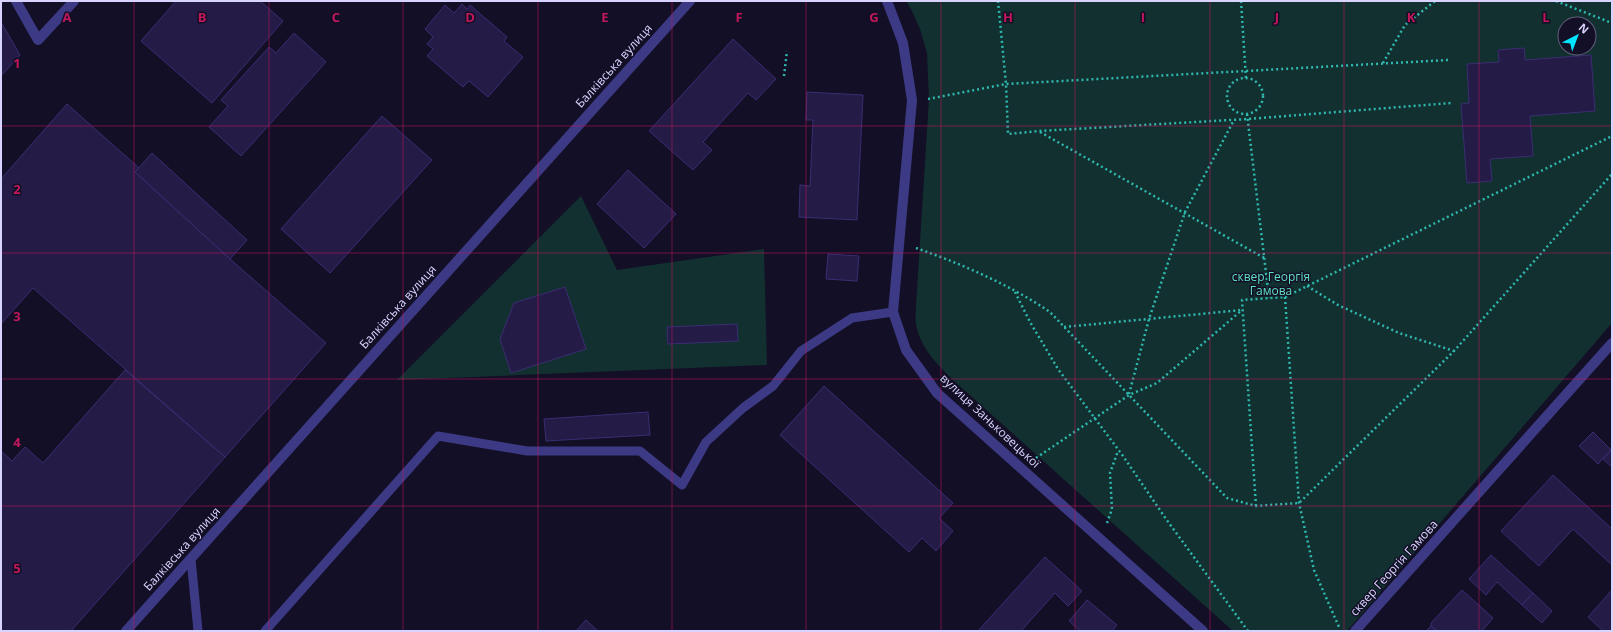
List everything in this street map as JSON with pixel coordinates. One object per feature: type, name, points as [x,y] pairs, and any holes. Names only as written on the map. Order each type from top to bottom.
[{"type":"street","points":[[16,1],[38,40],[74,1]]},
{"type":"street","name":"Балківська вулиця","points":[[126,631],[690,1]]},
{"type":"street","name":"вулиця Заньковецької","points":[[887,1],[903,43],[912,100],[893,312],[906,350],[937,393],[1203,631]]},
{"type":"street","name":"сквер Георгія Гамова","points":[[1354,631],[1612,343]]},
{"type":"lane","points":[[265,631],[438,436],[527,451],[640,451],[682,485],[706,442],[743,408],[773,386],[801,351],[852,318],[893,312]]},
{"type":"lane","points":[[191,559],[198,631]]},
{"type":"path","points":[[998,1],[1006,84],[1008,134],[1234,120],[1451,103]]},
{"type":"path","points":[[1241,1],[1246,79]]},
{"type":"path","points":[[1382,64],[1405,25],[1435,1]]},
{"type":"path","points":[[1556,1],[1612,23]]},
{"type":"path","points":[[784,76],[787,51]]},
{"type":"path","points":[[912,100],[929,99],[1006,84],[1448,60]]},
{"type":"path","points":[[1240,79],[1246,79],[1257,83],[1263,94],[1261,105],[1258,109],[1247,114],[1236,112],[1232,108],[1227,98],[1230,86],[1234,82],[1240,79]]},
{"type":"path","points":[[1247,114],[1266,259],[1269,298]]},
{"type":"path","points":[[1129,395],[1149,319],[1185,212],[1234,120]]},
{"type":"path","points":[[1039,131],[1266,259]]},
{"type":"path","points":[[1256,506],[1242,300],[1285,297],[1612,136]]},
{"type":"path","points":[[899,242],[944,258],[1015,291],[1050,312],[1226,498],[1256,506],[1299,503],[1454,351],[1612,174]]},
{"type":"path","points":[[1308,286],[1338,305],[1399,333],[1454,351]]},
{"type":"path","points":[[1015,291],[1030,322],[1058,369],[1119,450],[1166,519],[1248,631]]},
{"type":"path","points":[[1285,297],[1299,503],[1314,570],[1341,631]]},
{"type":"path","points":[[1064,327],[1243,310]]},
{"type":"path","points":[[1021,468],[1129,395],[1157,383],[1243,310]]},
{"type":"path","points":[[1101,540],[1112,509],[1110,473],[1119,450]]},
{"type":"green space","name":"сквер Георгія Гамова","points":[[906,1],[1612,1],[1612,323],[1347,631],[1233,631],[954,381],[930,356],[921,341],[916,324],[916,314],[929,99],[927,53],[920,29]]},
{"type":"green space","points":[[581,196],[617,270],[764,249],[767,365],[397,380]]},
{"type":"building","points":[[176,1],[260,1],[283,21],[212,103],[141,41]]},
{"type":"building","points":[[462,4],[467,9],[470,5],[507,37],[504,41],[523,57],[488,97],[469,81],[463,87],[427,56],[433,49],[427,44],[433,37],[425,29],[445,5],[454,13]]},
{"type":"building","points":[[1,22],[20,55],[1,76]]},
{"type":"building","points":[[294,33],[326,62],[241,156],[209,127],[228,106],[221,100],[269,47],[276,53]]},
{"type":"building","points":[[733,39],[776,79],[756,100],[748,93],[703,142],[712,150],[693,170],[649,131]]},
{"type":"building","points":[[1524,48],[1525,60],[1591,56],[1595,111],[1530,116],[1533,156],[1490,159],[1492,181],[1467,183],[1461,104],[1469,103],[1467,64],[1499,62],[1498,50]]},
{"type":"building","points":[[807,92],[863,95],[857,220],[799,217],[800,185],[810,186],[813,120],[806,120]]},
{"type":"building","points":[[67,104],[139,168],[135,172],[230,259],[326,343],[225,457],[33,288],[1,324],[1,179]]},
{"type":"building","points":[[382,116],[432,160],[330,273],[281,229]]},
{"type":"building","points":[[152,153],[247,240],[230,259],[135,172]]},
{"type":"building","points":[[628,170],[676,214],[644,248],[597,204]]},
{"type":"building","points":[[828,254],[859,256],[857,281],[826,279]]},
{"type":"building","points":[[565,287],[586,349],[511,373],[500,339],[514,303]]},
{"type":"building","points":[[737,324],[738,341],[668,344],[667,327]]},
{"type":"building","points":[[125,370],[225,457],[71,631],[1,631],[1,451],[12,461],[25,447],[43,463]]},
{"type":"building","points":[[824,386],[953,503],[939,518],[953,531],[936,551],[922,538],[909,552],[780,435]]},
{"type":"building","points":[[648,412],[650,435],[546,441],[544,419]]},
{"type":"building","points":[[1593,432],[1611,450],[1598,464],[1579,446]]},
{"type":"building","points":[[1612,450],[1612,467],[1603,459]]},
{"type":"building","points":[[1553,475],[1612,529],[1612,565],[1573,529],[1539,566],[1501,531]]},
{"type":"building","points":[[1491,555],[1533,593],[1522,605],[1497,582],[1486,595],[1469,579]]},
{"type":"building","points":[[1045,557],[1082,591],[1068,606],[1055,593],[1021,631],[978,631]]},
{"type":"building","points":[[1462,590],[1493,618],[1482,631],[1437,631],[1431,626],[1431,623]]},
{"type":"building","points":[[1612,590],[1612,631],[1603,631],[1588,617]]},
{"type":"building","points":[[1533,593],[1552,611],[1542,623],[1522,605]]},
{"type":"building","points":[[1087,600],[1117,625],[1112,631],[1080,631],[1069,621]]},
{"type":"building","points":[[586,620],[598,631],[576,631]]},
{"type":"building","points":[[1431,626],[1437,631],[1426,631]]}]
